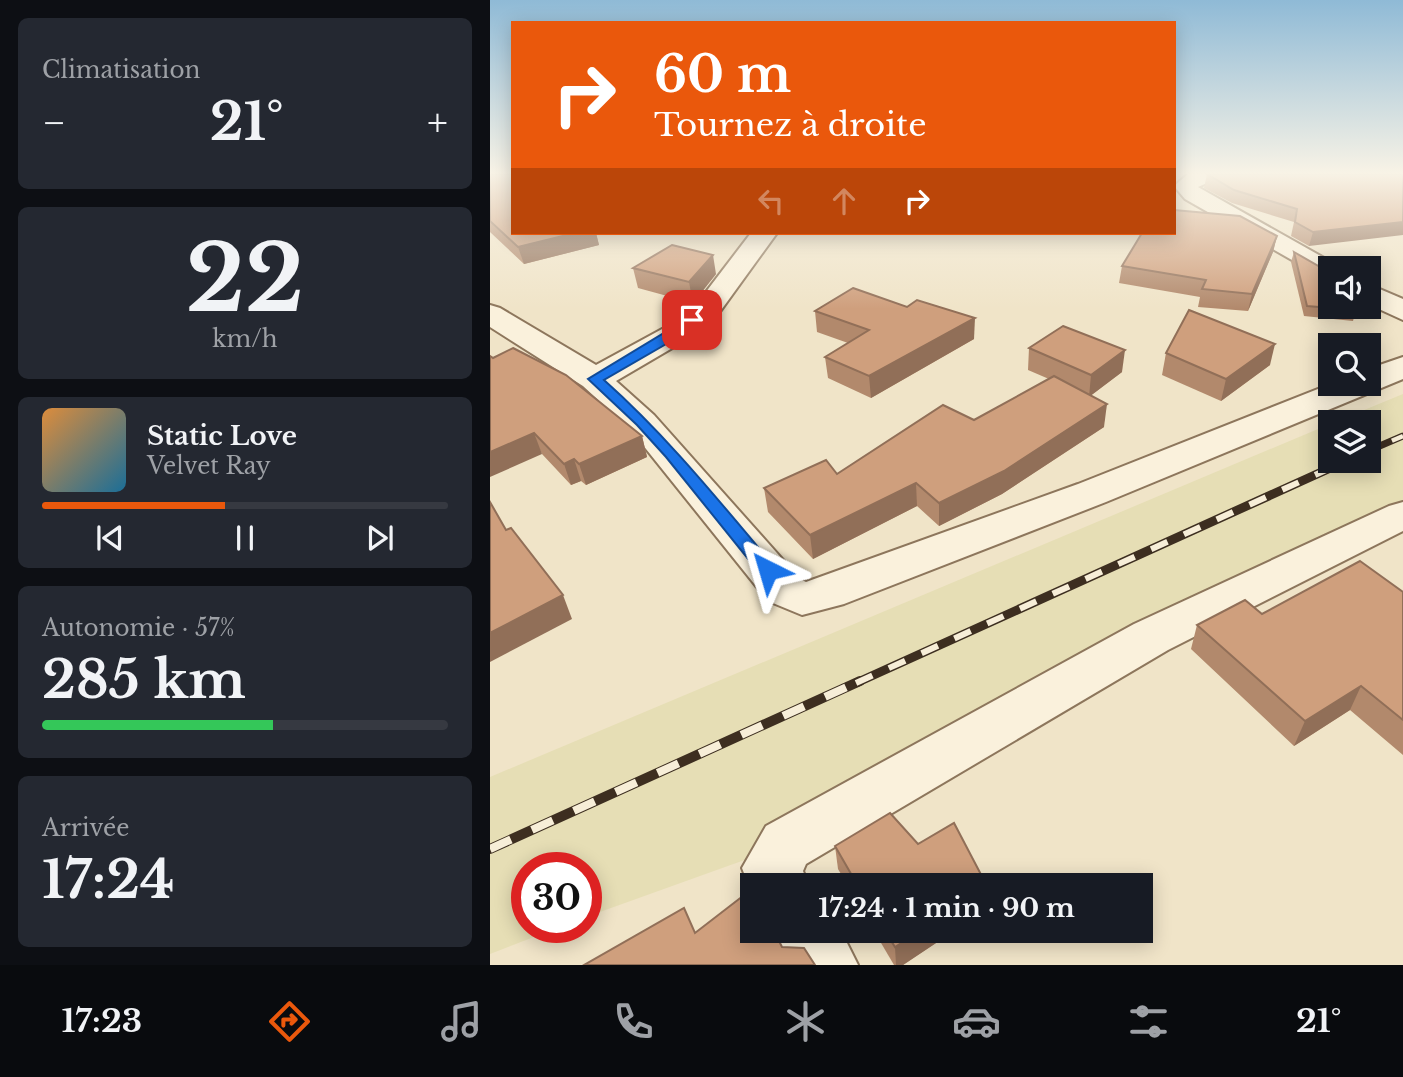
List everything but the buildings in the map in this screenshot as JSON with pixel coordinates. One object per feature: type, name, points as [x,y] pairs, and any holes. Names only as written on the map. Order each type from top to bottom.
[{"type":"street","points":[[1238,219],[1318,263]]},
{"type":"street","points":[[595,379],[675,334],[709,307],[763,235]]},
{"type":"street","points":[[1381,299],[1403,311]]},
{"type":"street","points":[[490,314],[595,379],[671,453],[784,590],[802,599],[828,593],[1092,493],[1331,396]]},
{"type":"street","points":[[1381,376],[1403,367]]},
{"type":"street","points":[[774,873],[772,868],[786,845],[1152,637],[1403,515]]},
{"type":"street","points":[[811,943],[825,965]]},
{"type":"shaded area","points":[[1403,394],[1403,515],[786,845],[602,911],[602,852],[511,852],[511,943],[518,943],[490,954],[490,777],[1318,429],[1318,473],[1381,473],[1381,410],[1364,410]]},
{"type":"railway","points":[[1381,445],[1403,436]]},
{"type":"railway","points":[[856,683],[1319,473]]},
{"type":"railway","points":[[490,849],[860,681]]},
{"type":"route","points":[[692,320],[675,334],[595,379],[671,453],[768,570]]}]
